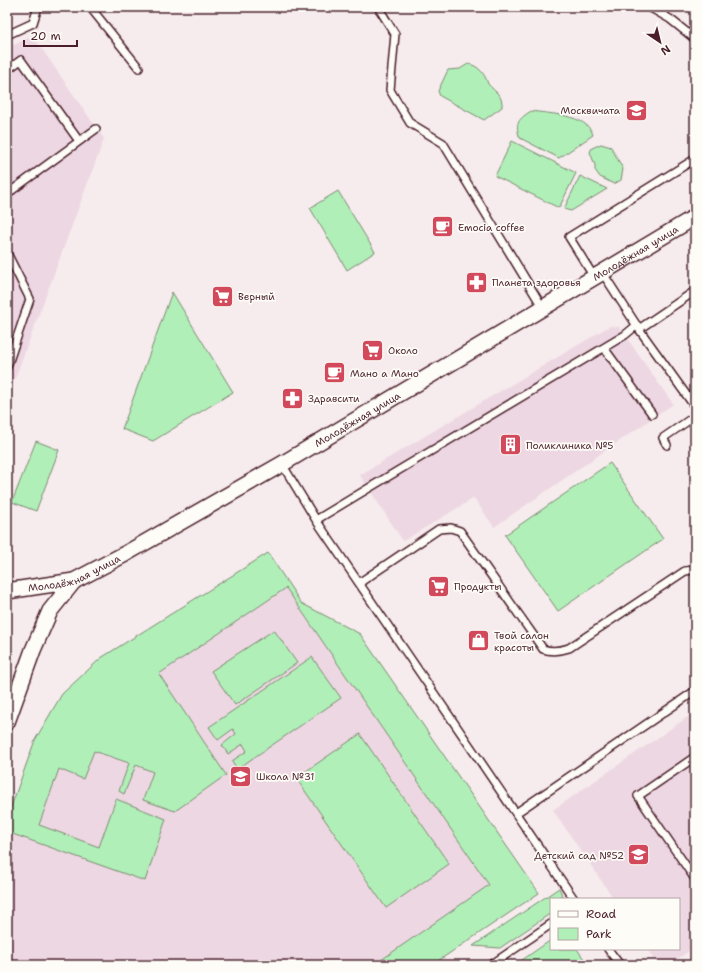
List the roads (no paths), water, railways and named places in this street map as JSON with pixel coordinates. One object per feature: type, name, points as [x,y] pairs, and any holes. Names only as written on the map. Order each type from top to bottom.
[{"type":"street","name":"Молодёжная улица","points":[[7,591],[74,581],[141,545],[282,464],[695,217]]},
{"type":"street","points":[[7,722],[10,701],[50,611],[74,581]]},
{"type":"lane","points":[[7,34],[33,23],[38,7]]},
{"type":"lane","points":[[90,7],[139,68]]},
{"type":"lane","points":[[378,7],[395,34],[390,90],[410,123],[443,143],[543,308]]},
{"type":"lane","points":[[649,7],[670,19],[695,39]]},
{"type":"lane","points":[[7,70],[21,60],[79,142]]},
{"type":"lane","points":[[7,194],[96,128]]},
{"type":"lane","points":[[695,159],[569,237],[638,327],[695,407]]},
{"type":"lane","points":[[7,253],[30,299],[7,364]]},
{"type":"lane","points":[[316,520],[604,348],[695,291]]},
{"type":"lane","points":[[604,348],[652,414]]},
{"type":"lane","points":[[667,445],[663,438],[695,416]]},
{"type":"lane","points":[[282,464],[316,520],[573,898]]},
{"type":"lane","points":[[359,583],[439,529],[451,528],[460,531],[543,649],[550,652],[569,648],[685,571],[695,570]]},
{"type":"lane","points":[[516,813],[695,691]]},
{"type":"lane","points":[[695,757],[638,796],[695,879]]},
{"type":"lane","points":[[491,965],[550,925]]},
{"type":"lane","points":[[609,950],[620,965]]},
{"type":"place","name":"Москвичата","points":[[636,110]]},
{"type":"place","name":"Emocia coffee","points":[[442,227]]},
{"type":"place","name":"Планета здоровья","points":[[476,282]]},
{"type":"place","name":"Верный","points":[[222,296]]},
{"type":"place","name":"Около","points":[[373,350]]},
{"type":"place","name":"Мано а Мано","points":[[335,373]]},
{"type":"place","name":"Здравсити","points":[[292,398]]},
{"type":"place","name":"Поликлиника №5","points":[[510,445]]},
{"type":"place","name":"Продукты","points":[[439,586]]},
{"type":"place","name":"Твой салон красоты","points":[[478,641]]},
{"type":"place","name":"Школа №31","points":[[240,776]]},
{"type":"place","name":"Детский сад №52","points":[[639,855]]}]
